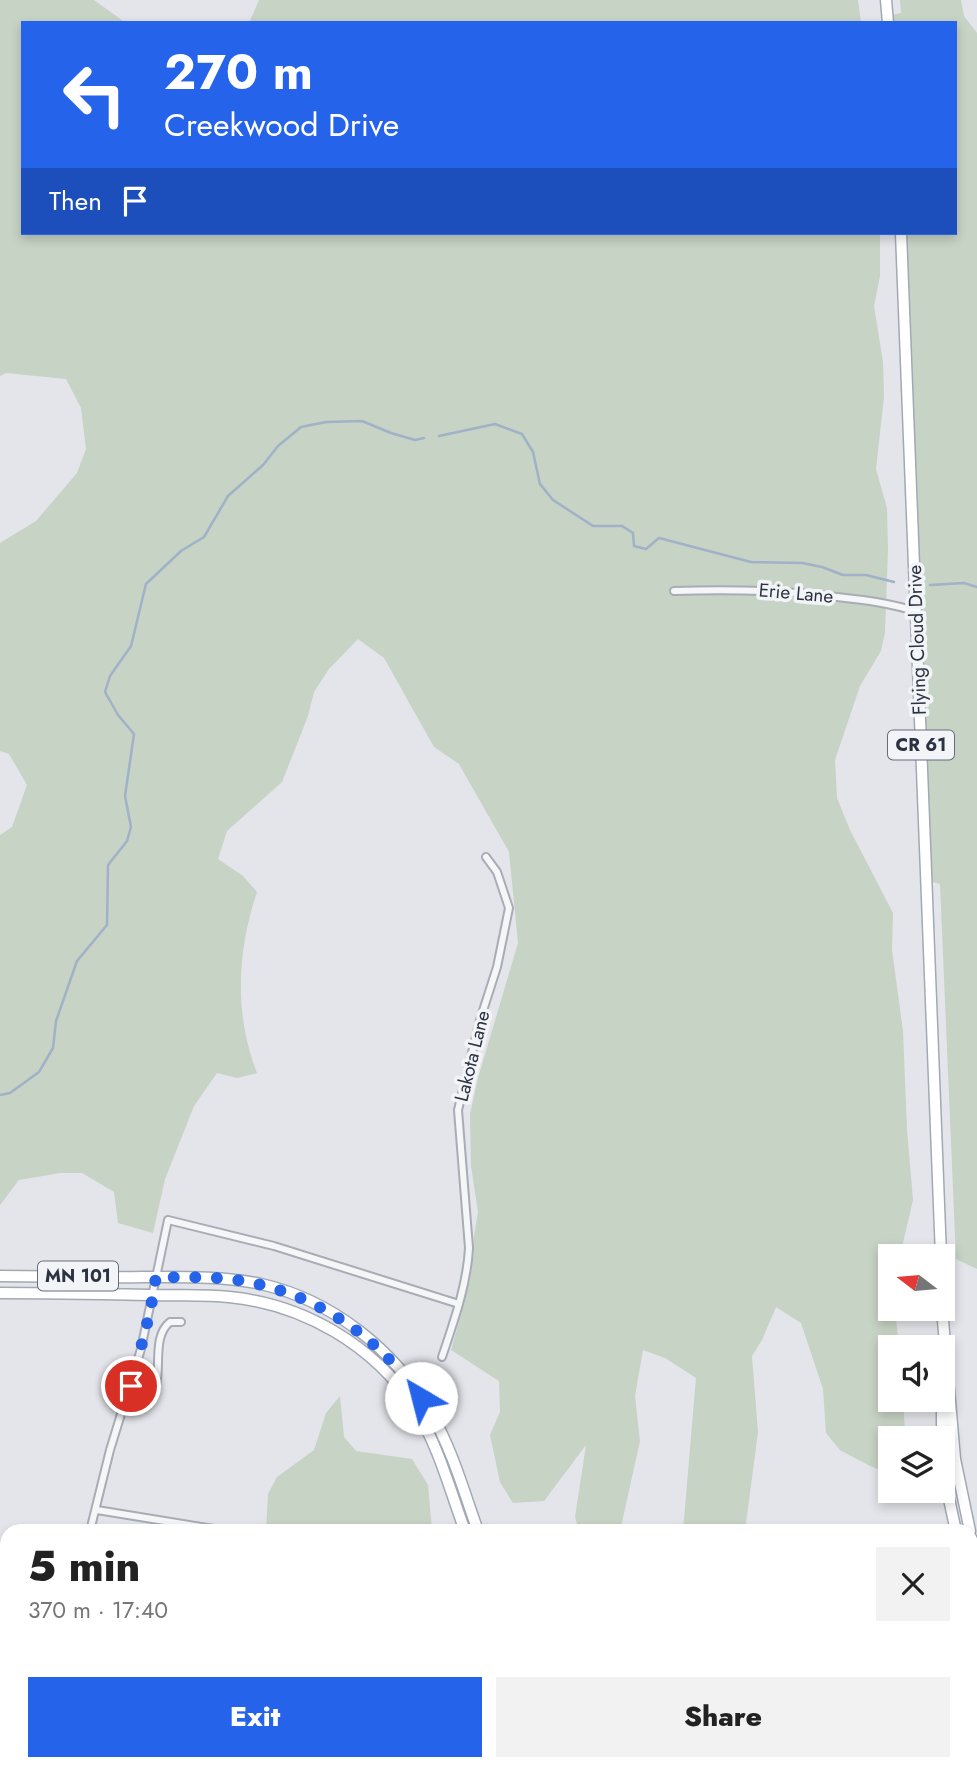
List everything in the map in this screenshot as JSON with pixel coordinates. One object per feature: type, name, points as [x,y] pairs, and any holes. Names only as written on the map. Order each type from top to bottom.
[{"type":"main road","points":[[886,0],[888,21]]},
{"type":"main road","name":"Flying Cloud Drive","points":[[901,235],[941,1244]]},
{"type":"main road","name":"MN 101","points":[[0,1276],[218,1278],[261,1284],[313,1304],[361,1333],[406,1377],[430,1412],[446,1443],[475,1524]]},
{"type":"main road","name":"MN 101","points":[[0,1293],[218,1296],[261,1301],[319,1322],[359,1348],[399,1386],[422,1420],[433,1443],[462,1524]]},
{"type":"main road","points":[[943,1321],[955,1459],[969,1524]]},
{"type":"main road","points":[[950,1503],[954,1524]]},
{"type":"street","name":"Erie Lane","points":[[674,591],[765,590],[810,593],[892,604],[917,612]]},
{"type":"street","name":"Lakota Lane","points":[[442,1357],[459,1304],[468,1264],[458,1110],[480,1020],[500,956],[509,908],[497,872],[486,857]]},
{"type":"street","points":[[92,1524],[110,1450],[129,1392],[168,1220],[274,1246],[459,1304]]},
{"type":"street","points":[[129,1392],[146,1396],[155,1391],[158,1383],[156,1361],[164,1327],[172,1321],[181,1322]]},
{"type":"street","points":[[97,1510],[183,1524]]},
{"type":"green space","points":[[0,0],[94,0],[123,21],[21,21],[21,235],[880,235],[880,276],[874,306],[883,362],[884,397],[876,469],[887,508],[885,632],[881,651],[860,686],[835,760],[837,798],[850,830],[893,913],[892,950],[903,1031],[913,1200],[903,1244],[878,1244],[878,1321],[896,1321],[898,1335],[878,1335],[878,1412],[904,1412],[905,1426],[878,1426],[878,1469],[840,1450],[826,1433],[823,1389],[801,1323],[776,1307],[752,1356],[758,1432],[746,1524],[684,1524],[696,1378],[665,1358],[643,1350],[635,1396],[640,1441],[622,1524],[577,1524],[575,1517],[586,1445],[544,1501],[513,1503],[500,1482],[490,1435],[500,1412],[499,1381],[451,1350],[461,1315],[478,1212],[471,1166],[470,1114],[518,943],[509,852],[459,764],[434,747],[384,658],[358,639],[329,669],[314,692],[308,716],[282,782],[227,831],[218,859],[243,876],[257,892],[245,937],[241,983],[244,1029],[257,1073],[237,1078],[217,1073],[194,1106],[165,1179],[153,1233],[118,1223],[114,1192],[82,1173],[60,1173],[19,1180],[0,1205],[0,835],[12,827],[27,785],[9,754],[0,751],[0,543],[36,521],[77,473],[86,449],[81,408],[66,379],[6,373],[0,376]]},
{"type":"green space","points":[[259,0],[858,0],[861,21],[250,21]]},
{"type":"green space","points":[[900,0],[961,0],[964,16],[977,33],[977,1269],[956,1259],[940,884],[926,880],[901,235],[957,235],[957,21],[888,21],[888,16],[901,13]]},
{"type":"green space","points":[[340,1396],[344,1437],[356,1451],[412,1459],[428,1485],[431,1524],[266,1524],[268,1494],[277,1477],[314,1450],[326,1413]]},
{"type":"waterway","points":[[0,1095],[10,1093],[39,1072],[53,1048],[56,1021],[77,961],[107,925],[108,865],[127,841],[131,827],[125,796],[134,734],[118,715],[105,692],[110,676],[131,646],[146,584],[181,551],[204,537],[228,496],[301,427],[326,422],[362,421],[415,440],[424,438]]},
{"type":"waterway","points":[[439,436],[495,424],[522,434],[533,452],[540,484],[553,500],[593,526],[622,526],[633,533],[634,546],[646,549],[659,538],[751,562],[802,563],[843,575],[866,575],[894,582]]},
{"type":"waterway","points":[[930,585],[964,583],[977,587]]},
{"type":"route","points":[[131,1386],[156,1277],[197,1277],[261,1284],[303,1299],[333,1314],[377,1346],[406,1377],[421,1398]]}]
